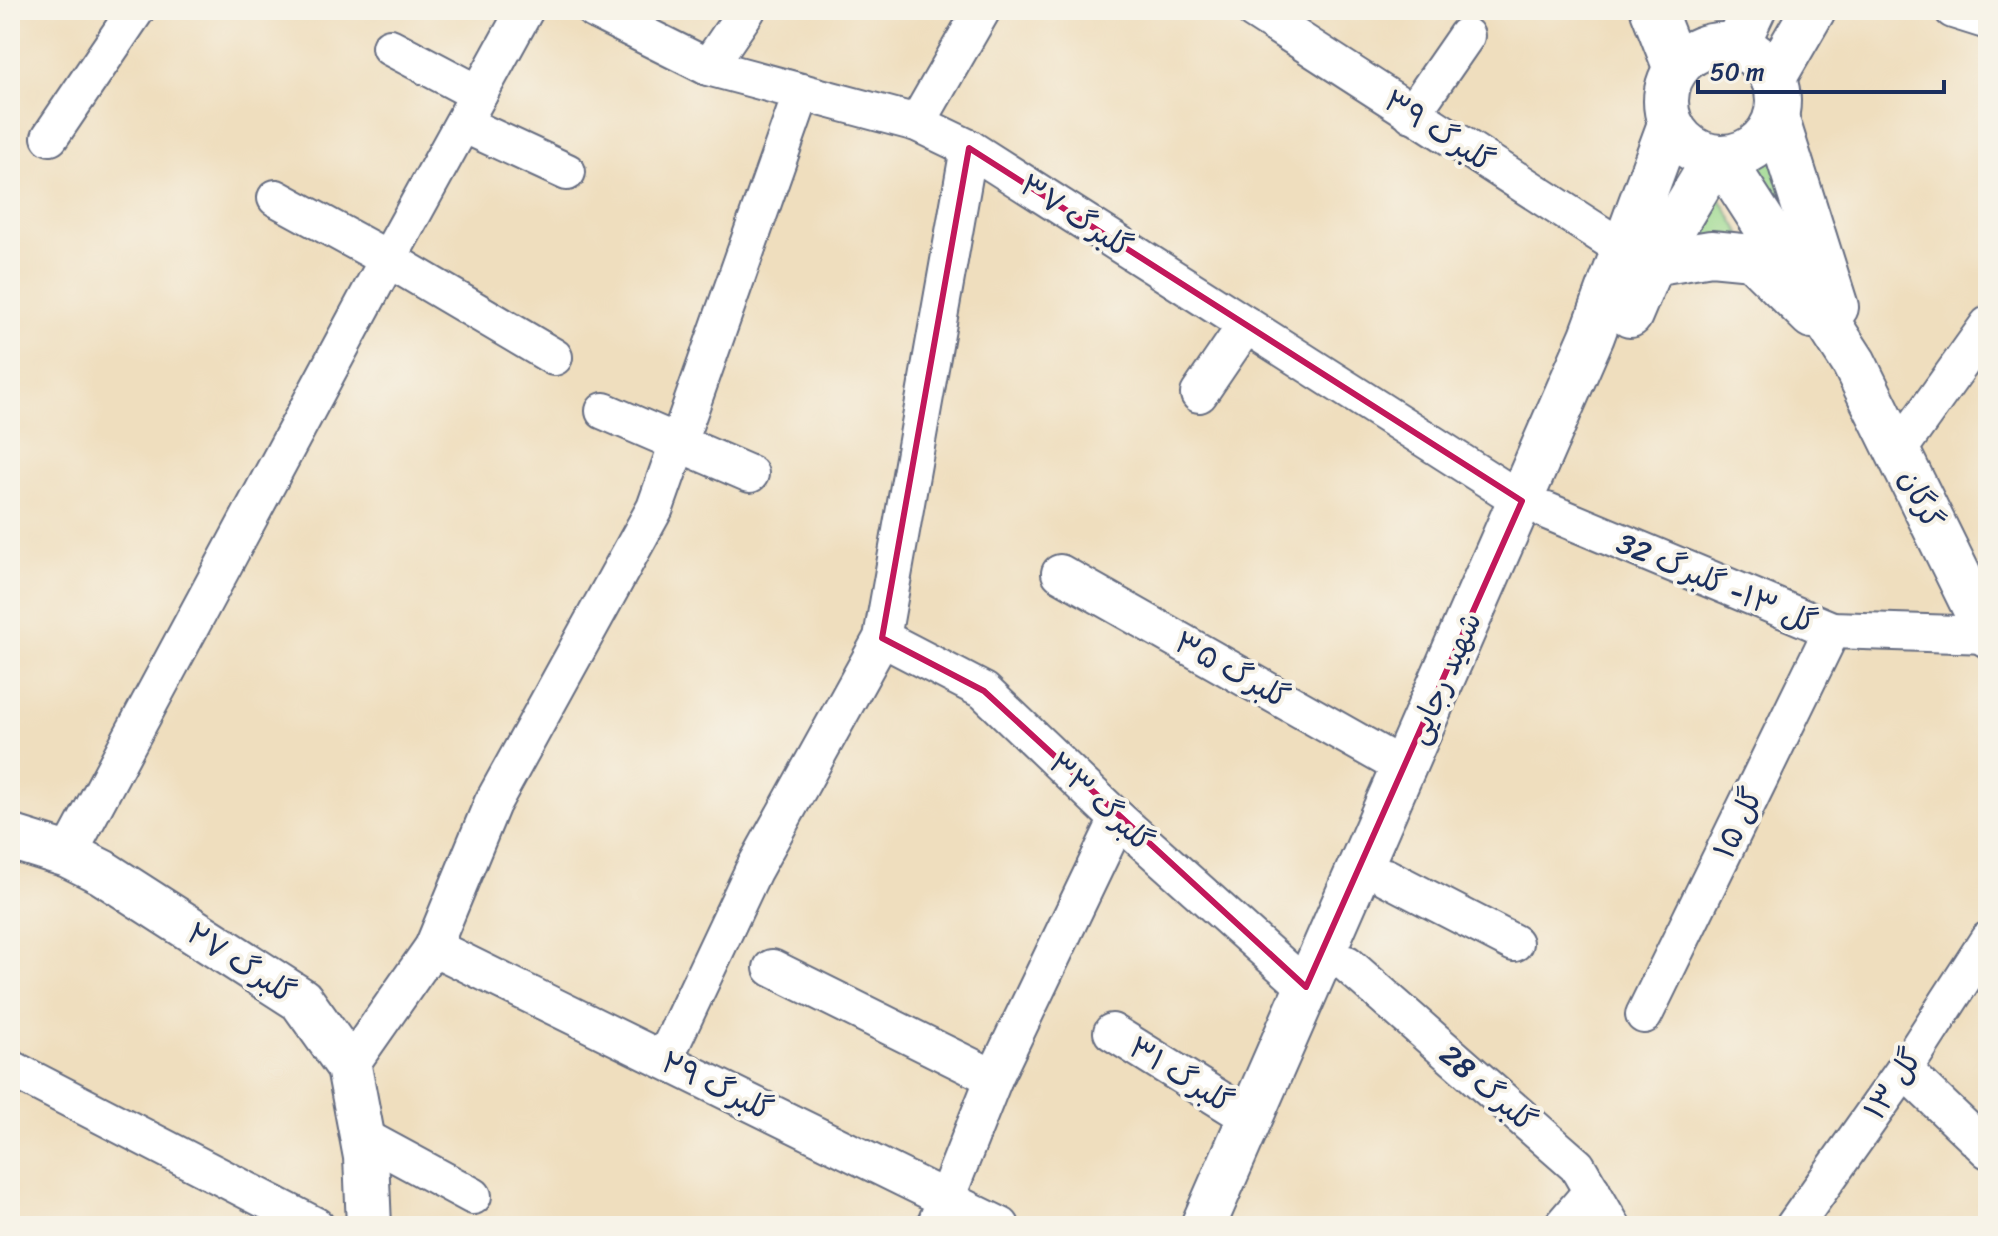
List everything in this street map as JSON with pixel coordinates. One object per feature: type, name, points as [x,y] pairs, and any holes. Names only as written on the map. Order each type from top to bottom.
[{"type":"main road","points":[[1653,10],[1676,69]]},
{"type":"main road","points":[[1813,10],[1774,98],[1767,135],[1753,148],[1735,156],[1718,157],[1697,152],[1681,141],[1670,124],[1665,105],[1667,86],[1676,69],[1690,55],[1708,47],[1732,28],[1746,51],[1762,62],[1774,98],[1854,363]]},
{"type":"main road","name":"شهید رجایی","points":[[1638,257],[1670,124]]},
{"type":"main road","points":[[1718,157],[1854,363]]},
{"type":"main road","name":"شهید رجایی","points":[[1232,1226],[1386,877],[1534,506],[1592,336],[1638,257],[1718,157]]},
{"type":"main road","points":[[1638,257],[1711,253],[1752,257],[1791,293],[1854,363]]},
{"type":"main road","name":"گرگان","points":[[1854,363],[1988,635]]},
{"type":"main road","name":"شهید رجایی","points":[[1203,1226],[1404,768],[1534,506]]},
{"type":"main road","name":"گلبرگ ۲۷","points":[[10,837],[68,855],[102,872],[301,1000],[349,1067],[366,1157],[369,1226]]},
{"type":"street","points":[[50,137],[136,10]]},
{"type":"street","points":[[68,855],[525,10]]},
{"type":"street","points":[[708,67],[747,10]]},
{"type":"street","points":[[917,123],[982,10]]},
{"type":"street","name":"گلبرگ ۳۹","points":[[1253,10],[1290,20],[1412,114],[1638,257]]},
{"type":"street","points":[[1953,10],[1988,21]]},
{"type":"street","name":"گلبرگ ۳۷","points":[[606,13],[708,67],[917,123],[969,148],[1534,506]]},
{"type":"street","points":[[1412,114],[1466,36]]},
{"type":"street","points":[[390,47],[471,109],[567,172]]},
{"type":"street","points":[[349,1067],[433,947],[492,804],[655,508],[802,92]]},
{"type":"street","points":[[664,1060],[753,871],[882,638],[969,148]]},
{"type":"street","points":[[276,198],[388,259],[554,357]]},
{"type":"street","points":[[1199,394],[1246,325]]},
{"type":"street","points":[[1898,451],[1988,325]]},
{"type":"street","points":[[604,411],[750,474]]},
{"type":"street","name":"گل ۱۳- گلبرگ 32","points":[[1534,506],[1832,630],[1988,635]]},
{"type":"street","name":"گلبرگ ۳۵","points":[[1060,573],[1404,768]]},
{"type":"street","name":"گل ۱۵","points":[[1644,1015],[1832,630]]},
{"type":"street","name":"گلبرگ ۳۳","points":[[882,638],[984,691],[1118,819],[1306,987]]},
{"type":"street","points":[[940,1213],[994,1078],[1118,819]]},
{"type":"street","points":[[1386,877],[1514,943]]},
{"type":"street","name":"گل ۱۳","points":[[1794,1226],[1904,1070],[1988,940]]},
{"type":"street","name":"گلبرگ ۲۹","points":[[433,947],[664,1060],[940,1213],[1001,1226]]},
{"type":"street","name":"گلبرگ 28","points":[[1347,964],[1577,1166],[1612,1226]]},
{"type":"street","points":[[772,968],[994,1078]]},
{"type":"street","name":"گلبرگ ۳۱","points":[[1112,1032],[1250,1118]]},
{"type":"street","points":[[10,1068],[299,1222]]},
{"type":"street","points":[[1904,1070],[1988,1150]]},
{"type":"street","points":[[362,1136],[473,1196]]},
{"type":"street","points":[[1562,1226],[1592,1191]]},
{"type":"highlighted area","points":[[969,148],[1522,501],[1306,987],[984,691],[882,638]]},
{"type":"green space","points":[[1769,145],[1820,287],[1752,158]]},
{"type":"green space","points":[[1711,183],[1745,241],[1689,242]]}]
